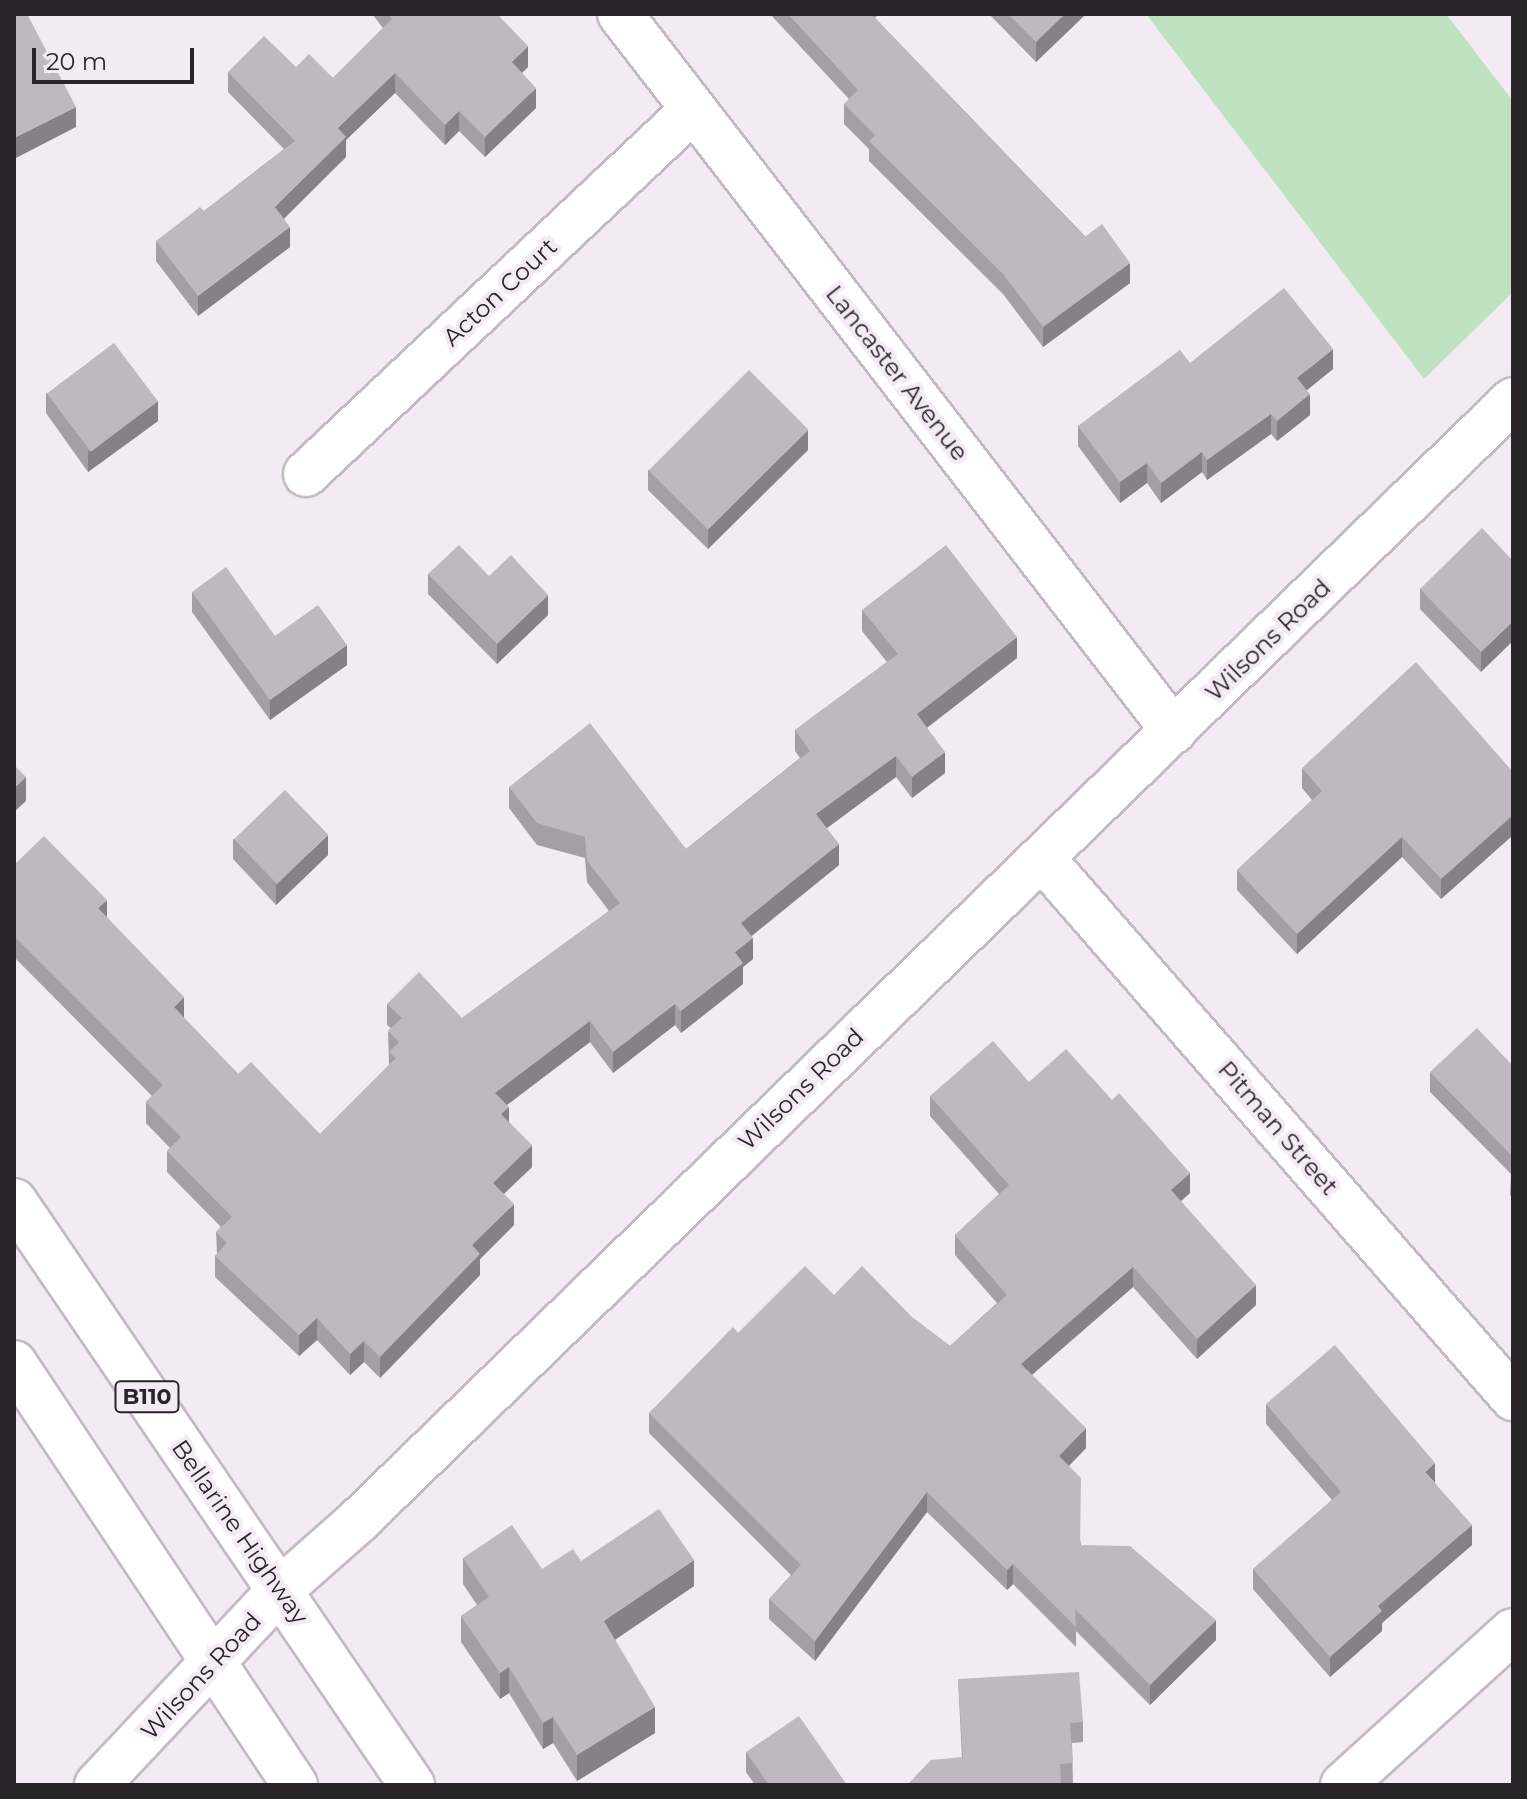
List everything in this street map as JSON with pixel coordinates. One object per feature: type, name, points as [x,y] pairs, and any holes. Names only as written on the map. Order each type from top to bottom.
[{"type":"main road","name":"Lancaster Avenue","points":[[620,14],[1174,731]]},
{"type":"main road","name":"Acton Court","points":[[306,474],[693,110]]},
{"type":"main road","name":"Wilsons Road","points":[[97,1785],[280,1590],[1174,731],[1513,400]]},
{"type":"main road","name":"Pitman Street","points":[[1042,858],[1513,1398]]},
{"type":"main road","name":"Bellarine Highway","points":[[14,1201],[412,1785]]},
{"type":"main road","points":[[14,1363],[295,1785]]},
{"type":"main road","points":[[1343,1785],[1513,1631]]},
{"type":"green space","points":[[1146,14],[1446,14],[1513,101],[1513,292],[1424,379]]},
{"type":"building","points":[[14,14],[27,14],[76,107],[14,138]]},
{"type":"building","points":[[388,14],[497,14],[528,46],[512,62],[536,88],[485,137],[459,111],[445,125],[395,73],[338,128],[346,137],[275,207],[290,227],[198,296],[156,241],[200,207],[204,211],[295,141],[228,72],[264,36],[296,67],[309,54],[333,78],[392,19]]},
{"type":"building","points":[[788,14],[871,14],[1085,237],[1102,224],[1130,263],[1043,327],[1003,274],[869,141],[875,135],[844,104],[858,90]]},
{"type":"building","points":[[1008,14],[1065,14],[1036,42]]},
{"type":"building","points":[[1284,288],[1333,349],[1297,378],[1310,394],[1277,421],[1271,414],[1207,460],[1202,452],[1161,483],[1147,463],[1120,482],[1078,426],[1180,350],[1190,363]]},
{"type":"building","points":[[114,343],[158,401],[91,452],[47,394]]},
{"type":"building","points":[[749,370],[808,429],[708,530],[649,470]]},
{"type":"building","points":[[1482,528],[1513,561],[1513,621],[1481,652],[1420,589]]},
{"type":"building","points":[[459,545],[489,576],[511,555],[548,595],[497,644],[428,574]]},
{"type":"building","points":[[946,545],[1017,637],[917,714],[945,752],[912,777],[896,756],[816,814],[839,844],[741,923],[753,938],[735,952],[743,963],[681,1011],[675,1004],[613,1052],[590,1021],[495,1093],[509,1107],[501,1114],[532,1145],[493,1183],[514,1204],[472,1245],[480,1254],[380,1357],[364,1341],[350,1354],[317,1318],[299,1335],[215,1256],[227,1243],[216,1232],[232,1217],[167,1151],[181,1137],[146,1102],[163,1085],[14,936],[14,865],[44,836],[107,900],[98,908],[184,997],[174,1007],[238,1074],[251,1062],[320,1134],[396,1058],[389,1052],[399,1042],[388,1031],[402,1018],[387,1004],[419,972],[462,1018],[620,903],[587,861],[585,837],[537,823],[509,787],[590,723],[686,849],[810,751],[795,730],[898,654],[862,610]]},
{"type":"building","points":[[226,567],[275,636],[318,605],[347,645],[270,700],[192,592]]},
{"type":"building","points":[[1416,662],[1513,772],[1513,815],[1441,879],[1402,837],[1297,934],[1237,870],[1322,791],[1302,768]]},
{"type":"building","points":[[14,765],[26,777],[14,788]]},
{"type":"building","points":[[285,790],[328,835],[277,884],[234,839]]},
{"type":"building","points":[[1477,1028],[1513,1066],[1513,1157],[1430,1072]]},
{"type":"building","points":[[993,1041],[1029,1082],[1066,1049],[1112,1100],[1119,1093],[1190,1173],[1171,1190],[1256,1285],[1197,1339],[1133,1267],[1021,1364],[1086,1428],[1059,1456],[1081,1478],[1080,1545],[1130,1546],[1216,1620],[1150,1685],[1075,1609],[1076,1627],[1013,1564],[1007,1570],[927,1492],[815,1641],[769,1599],[801,1565],[649,1413],[733,1327],[738,1333],[805,1266],[834,1295],[862,1266],[913,1318],[950,1346],[1007,1295],[955,1235],[1009,1185],[930,1096]]},
{"type":"building","points":[[1335,1345],[1435,1463],[1425,1472],[1472,1525],[1378,1606],[1382,1611],[1330,1657],[1253,1569],[1341,1492],[1266,1404]]},
{"type":"building","points":[[659,1509],[694,1560],[604,1621],[655,1707],[577,1755],[553,1717],[543,1723],[509,1667],[500,1673],[461,1616],[489,1597],[463,1558],[512,1525],[542,1569],[573,1549],[581,1561]]},
{"type":"building","points":[[1079,1672],[1083,1722],[1070,1723],[1073,1763],[1060,1764],[1061,1785],[907,1785],[931,1760],[963,1757],[958,1679]]},
{"type":"building","points":[[799,1716],[847,1785],[769,1785],[746,1752]]}]
